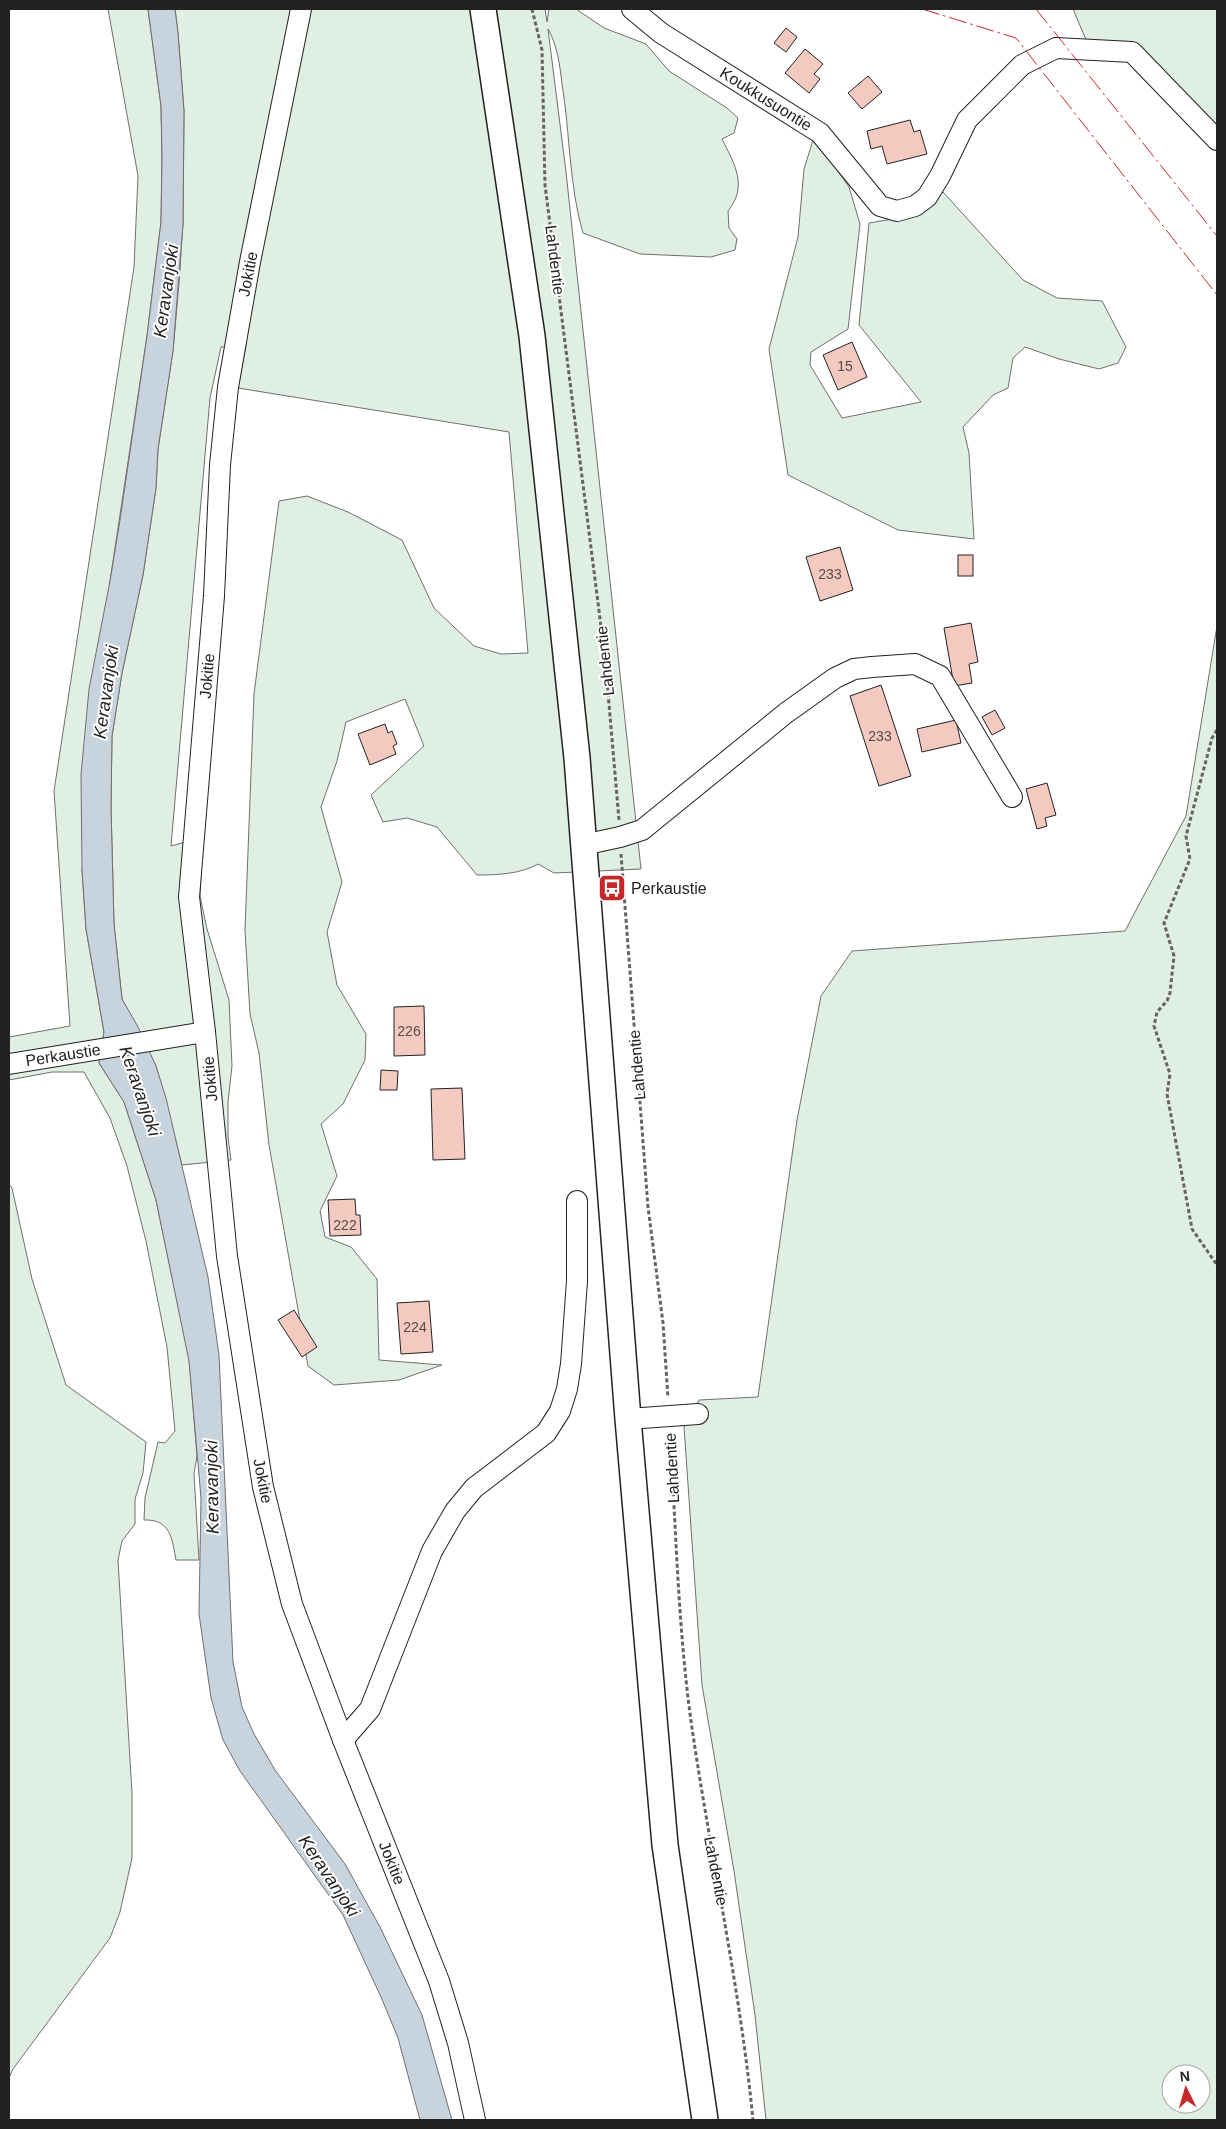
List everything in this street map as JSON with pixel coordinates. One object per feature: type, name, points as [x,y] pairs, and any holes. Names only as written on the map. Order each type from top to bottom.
[{"type":"main road","name":"Lahdentie","points":[[483,9],[532,336],[577,758],[628,1419],[665,1845],[705,2120]]},
{"type":"street","name":"Jokitie","points":[[301,9],[250,262],[228,387],[220,465],[214,596],[189,897],[205,1032],[226,1256],[263,1487],[292,1604],[343,1740],[439,1981],[458,2043],[475,2120]]},
{"type":"street","name":"Koukkusuontie","points":[[632,9],[661,33],[820,132],[880,206],[897,211],[915,206],[927,197],[940,176],[967,120],[1022,65],[1056,48],[1132,52],[1217,140]]},
{"type":"street","points":[[583,845],[642,830],[786,713],[836,678],[854,669],[915,664],[940,676],[1012,797]]},
{"type":"street","name":"Perkaustie","points":[[9,1064],[205,1032]]},
{"type":"street","points":[[343,1740],[370,1709],[432,1550],[455,1510],[474,1488],[546,1433],[560,1411],[567,1389],[572,1354],[577,1281],[576,1201]]},
{"type":"street","points":[[628,1419],[698,1414]]},
{"type":"path","name":"Lahdentie","points":[[532,9],[542,50],[545,185],[605,658],[647,1197],[663,1323],[682,1626],[691,1718],[706,1824],[724,1910],[753,2120]]},
{"type":"path","points":[[1217,730],[1212,738],[1186,836],[1190,859],[1164,923],[1174,956],[1170,993],[1167,1002],[1157,1012],[1154,1026],[1170,1074],[1167,1094],[1192,1229],[1217,1265]]},
{"type":"green space","points":[[108,9],[148,9],[161,106],[161,222],[147,336],[110,581],[82,870],[86,929],[104,1032],[99,1063],[124,1102],[156,1200],[189,1358],[197,1456],[194,1474],[199,1560],[176,1560],[169,1532],[165,1527],[160,1523],[144,1520],[145,1498],[158,1442],[165,1443],[175,1431],[167,1347],[146,1241],[127,1166],[110,1118],[84,1072],[52,1072],[9,1080],[9,1037],[70,1026],[54,791],[134,267],[138,176]]},
{"type":"green space","points":[[175,9],[545,9],[547,22],[549,9],[576,9],[604,28],[646,44],[669,71],[727,108],[738,118],[734,133],[722,139],[737,175],[737,193],[728,211],[729,228],[737,239],[735,250],[711,257],[640,254],[583,233],[572,178],[565,102],[559,63],[554,41],[548,29],[566,172],[641,869],[554,873],[538,864],[517,872],[477,875],[437,827],[407,818],[383,822],[371,795],[424,746],[405,699],[346,722],[337,761],[321,807],[342,882],[327,932],[337,985],[366,1034],[365,1060],[343,1104],[321,1124],[337,1176],[320,1211],[325,1237],[351,1247],[377,1279],[379,1360],[442,1365],[399,1380],[334,1385],[308,1366],[269,1145],[259,1053],[250,1014],[245,930],[254,694],[279,501],[307,496],[348,512],[402,540],[434,608],[474,646],[501,654],[528,653],[509,432],[238,388],[246,346],[221,347],[210,398],[171,846],[203,837],[200,896],[207,929],[229,1000],[232,1066],[228,1102],[228,1137],[231,1160],[182,1165],[156,1066],[122,999],[114,924],[111,807],[112,736],[122,673],[143,575],[156,488],[158,449],[173,351],[179,283],[183,224],[184,111]]},
{"type":"green space","points":[[1073,9],[1217,9],[1217,133],[1142,53],[1087,42]]},
{"type":"green space","points":[[814,137],[849,187],[860,224],[848,329],[811,352],[810,365],[842,418],[921,402],[859,325],[869,223],[916,215],[943,192],[1023,280],[1057,298],[1102,301],[1126,347],[1118,363],[1099,369],[1059,359],[1025,347],[1013,358],[1008,388],[993,395],[963,427],[969,453],[974,539],[898,530],[788,475],[769,349],[798,237],[804,169]]},
{"type":"green space","points":[[1217,626],[1217,2120],[766,2120],[755,2015],[734,1871],[702,1685],[684,1427],[699,1400],[758,1397],[797,1120],[821,996],[852,951],[1125,931],[1186,816]]},
{"type":"green space","points":[[9,1184],[12,1188],[32,1279],[66,1385],[146,1442],[143,1473],[135,1499],[135,1524],[122,1541],[118,1560],[132,1793],[132,1858],[120,1912],[110,1938],[13,2069],[9,2078]]},
{"type":"water","name":"Keravanjoki","points":[[148,9],[175,9],[184,111],[183,224],[173,351],[158,449],[156,488],[143,575],[122,673],[112,736],[111,807],[114,924],[122,999],[137,1025],[156,1066],[166,1098],[208,1277],[219,1355],[233,1662],[242,1707],[254,1734],[275,1770],[345,1864],[380,1927],[422,2015],[452,2120],[420,2120],[398,2038],[343,1915],[240,1771],[223,1740],[211,1698],[199,1614],[201,1498],[189,1361],[156,1200],[124,1102],[99,1063],[104,1032],[86,929],[82,870],[81,775],[89,689],[120,520],[147,336],[161,222],[161,106]]},
{"type":"building","points":[[786,28],[797,37],[786,52],[774,43]]},
{"type":"building","points":[[805,49],[823,64],[814,74],[820,79],[809,93],[785,73]]},
{"type":"building","points":[[868,76],[882,92],[862,109],[848,93]]},
{"type":"building","points":[[910,120],[914,132],[920,130],[927,154],[887,164],[882,146],[871,149],[867,131]]},
{"type":"building","points":[[852,342],[867,377],[838,390],[823,355]]},
{"type":"building","points":[[840,547],[853,590],[820,601],[806,557]]},
{"type":"building","points":[[958,555],[973,555],[973,576],[958,576]]},
{"type":"building","points":[[971,623],[978,662],[969,664],[972,683],[954,686],[944,628]]},
{"type":"building","points":[[881,685],[911,776],[879,786],[850,696]]},
{"type":"building","points":[[995,710],[1005,728],[992,735],[982,717]]},
{"type":"building","points":[[956,720],[961,743],[922,752],[917,729]]},
{"type":"building","points":[[385,724],[388,733],[392,731],[397,744],[393,746],[396,754],[370,765],[358,734]]},
{"type":"building","points":[[1047,783],[1056,815],[1045,818],[1047,826],[1037,829],[1026,789]]},
{"type":"building","points":[[424,1006],[425,1055],[394,1056],[394,1007]]},
{"type":"building","points":[[381,1070],[398,1071],[397,1090],[380,1090]]},
{"type":"building","points":[[462,1088],[465,1159],[433,1160],[431,1089]]},
{"type":"building","points":[[355,1199],[356,1215],[360,1215],[361,1235],[330,1236],[328,1200]]},
{"type":"building","points":[[429,1301],[433,1352],[401,1354],[397,1303]]},
{"type":"building","points":[[294,1310],[317,1347],[302,1357],[278,1320]]},
{"type":"power","points":[[922,9],[1016,38],[1217,295]]},
{"type":"power","points":[[1036,9],[1217,236]]},
{"type":"place","name":"Perkaustie","points":[[612,888]]}]
